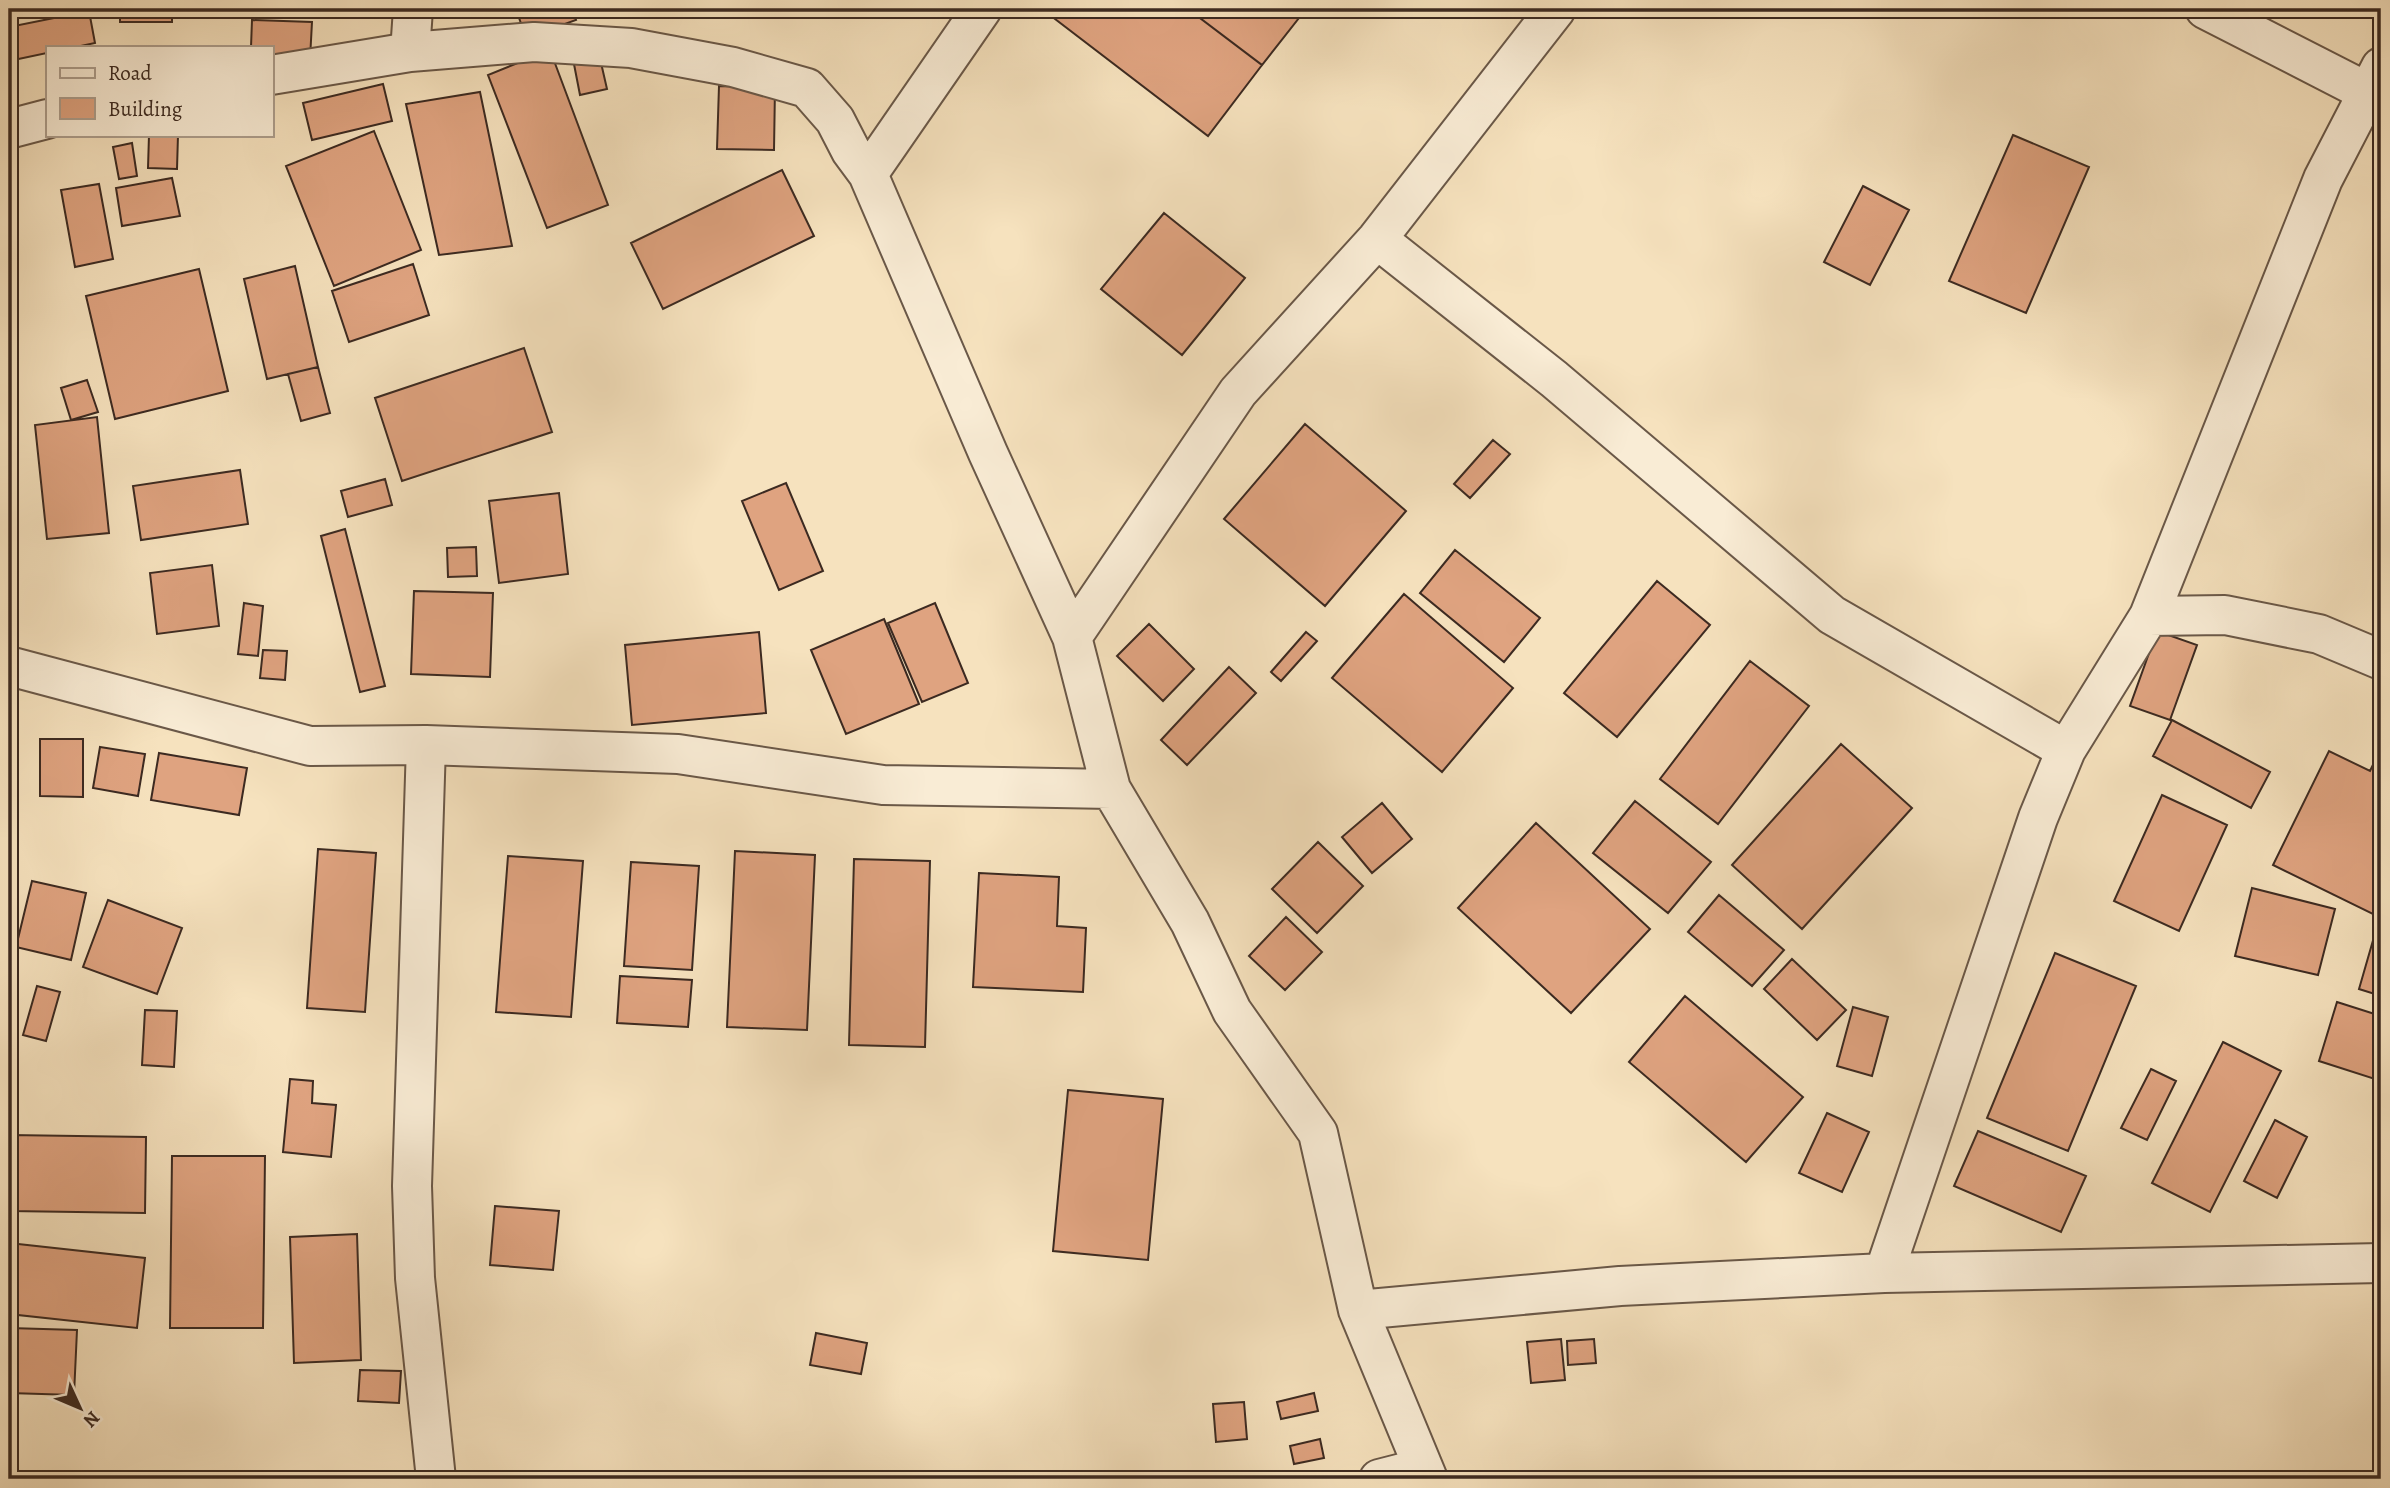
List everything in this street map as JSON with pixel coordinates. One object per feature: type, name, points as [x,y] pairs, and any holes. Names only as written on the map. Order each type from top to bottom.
[{"type":"street","points":[[410,52],[413,9]]},
{"type":"street","points":[[867,174],[982,9]]},
{"type":"street","points":[[1072,638],[1238,392],[1377,239],[1556,9]]},
{"type":"street","points":[[1884,1273],[2038,818],[2066,750],[2148,616],[2323,179],[2374,80],[2205,9]]},
{"type":"street","points":[[273,75],[410,52],[534,43],[631,48],[733,67],[807,88],[835,120],[867,174],[1072,638],[1111,789],[1190,922],[1232,1011],[1318,1133],[1358,1310],[1425,1474],[1379,1479]]},
{"type":"street","points":[[9,129],[46,119]]},
{"type":"street","points":[[1377,239],[1553,379],[1832,615],[2066,750]]},
{"type":"street","points":[[2148,616],[2225,615],[2319,634],[2381,660]]},
{"type":"street","points":[[9,666],[310,746],[426,745],[678,754],[883,785],[1111,789]]},
{"type":"street","points":[[426,745],[412,1186],[415,1278],[436,1479]]},
{"type":"street","points":[[1358,1310],[1620,1286],[1884,1273],[2381,1263]]},
{"type":"building","points":[[120,9],[172,9],[172,22],[120,22]]},
{"type":"building","points":[[516,9],[572,9],[576,20],[526,38]]},
{"type":"building","points":[[1042,9],[1188,9],[1262,65],[1208,136]]},
{"type":"building","points":[[1188,9],[1306,9],[1262,65]]},
{"type":"building","points":[[89,11],[95,43],[81,46],[46,46],[46,53],[9,61],[9,27]]},
{"type":"building","points":[[252,20],[312,22],[310,59],[273,56],[273,46],[251,46]]},
{"type":"building","points":[[550,50],[608,205],[547,228],[488,75]]},
{"type":"building","points":[[599,54],[607,89],[580,95],[573,59]]},
{"type":"building","points":[[383,84],[392,121],[312,140],[303,103]]},
{"type":"building","points":[[719,86],[775,87],[774,150],[717,149]]},
{"type":"building","points":[[480,92],[512,246],[439,255],[406,104]]},
{"type":"building","points":[[374,131],[421,250],[334,286],[286,166]]},
{"type":"building","points":[[2013,135],[2089,167],[2026,313],[1949,281]]},
{"type":"building","points":[[149,136],[178,136],[177,169],[148,168]]},
{"type":"building","points":[[132,143],[137,176],[119,179],[113,147]]},
{"type":"building","points":[[782,170],[814,236],[663,309],[631,243]]},
{"type":"building","points":[[172,178],[180,216],[122,226],[116,188]]},
{"type":"building","points":[[99,184],[113,259],[75,267],[61,190]]},
{"type":"building","points":[[1863,186],[1909,210],[1870,285],[1824,262]]},
{"type":"building","points":[[1164,213],[1245,278],[1182,355],[1101,289]]},
{"type":"building","points":[[413,264],[429,315],[349,342],[332,291]]},
{"type":"building","points":[[295,266],[318,367],[267,379],[244,279]]},
{"type":"building","points":[[199,269],[228,391],[115,419],[86,296]]},
{"type":"building","points":[[524,348],[552,432],[402,481],[375,398]]},
{"type":"building","points":[[318,367],[330,413],[301,421],[288,374]]},
{"type":"building","points":[[87,380],[98,412],[71,420],[61,388]]},
{"type":"building","points":[[97,417],[109,533],[47,539],[35,425]]},
{"type":"building","points":[[1305,424],[1406,511],[1325,606],[1224,519]]},
{"type":"building","points":[[1493,440],[1510,454],[1470,498],[1454,484]]},
{"type":"building","points":[[9,464],[15,519],[9,520]]},
{"type":"building","points":[[240,470],[248,524],[141,540],[133,486]]},
{"type":"building","points":[[385,479],[392,505],[348,517],[341,491]]},
{"type":"building","points":[[786,483],[823,571],[779,590],[742,501]]},
{"type":"building","points":[[559,493],[568,574],[499,583],[489,501]]},
{"type":"building","points":[[345,529],[385,686],[360,692],[321,536]]},
{"type":"building","points":[[476,547],[477,576],[448,577],[447,548]]},
{"type":"building","points":[[1455,550],[1540,618],[1504,662],[1420,593]]},
{"type":"building","points":[[212,565],[219,626],[157,634],[150,573]]},
{"type":"building","points":[[1657,581],[1710,625],[1617,737],[1564,693]]},
{"type":"building","points":[[414,591],[493,593],[490,677],[411,674]]},
{"type":"building","points":[[1404,594],[1513,688],[1442,772],[1332,678]]},
{"type":"building","points":[[244,603],[263,606],[258,656],[238,654]]},
{"type":"building","points":[[935,603],[968,683],[922,702],[888,623]]},
{"type":"building","points":[[884,619],[919,704],[846,734],[811,650]]},
{"type":"building","points":[[1149,624],[1194,669],[1163,701],[1117,656]]},
{"type":"building","points":[[2157,631],[2197,645],[2170,720],[2130,706]]},
{"type":"building","points":[[759,632],[766,713],[632,725],[625,645]]},
{"type":"building","points":[[1306,632],[1317,641],[1281,681],[1271,672]]},
{"type":"building","points":[[263,650],[287,651],[285,680],[260,678]]},
{"type":"building","points":[[1750,661],[1809,706],[1718,824],[1660,779]]},
{"type":"building","points":[[1229,667],[1256,693],[1187,765],[1161,740]]},
{"type":"building","points":[[2172,720],[2270,772],[2251,808],[2153,756]]},
{"type":"building","points":[[40,739],[83,739],[83,797],[40,796]]},
{"type":"building","points":[[1841,744],[1912,808],[1802,929],[1732,865]]},
{"type":"building","points":[[100,747],[145,754],[138,796],[93,788]]},
{"type":"building","points":[[2381,748],[2381,918],[2273,865],[2329,751],[2370,771]]},
{"type":"building","points":[[159,753],[247,768],[239,815],[151,800]]},
{"type":"building","points":[[2162,795],[2227,825],[2179,931],[2114,901]]},
{"type":"building","points":[[1635,801],[1711,862],[1668,913],[1593,853]]},
{"type":"building","points":[[1382,803],[1412,839],[1372,873],[1342,837]]},
{"type":"building","points":[[1536,823],[1650,929],[1571,1013],[1458,908]]},
{"type":"building","points":[[1318,842],[1363,886],[1317,933],[1272,889]]},
{"type":"building","points":[[318,849],[376,853],[365,1012],[307,1008]]},
{"type":"building","points":[[735,851],[815,855],[807,1030],[727,1027]]},
{"type":"building","points":[[508,856],[583,861],[571,1017],[496,1012]]},
{"type":"building","points":[[854,859],[930,861],[925,1047],[849,1045]]},
{"type":"building","points":[[631,862],[699,866],[692,970],[624,966]]},
{"type":"building","points":[[979,873],[1059,877],[1057,926],[1086,928],[1083,992],[973,987]]},
{"type":"building","points":[[32,881],[86,893],[71,960],[16,947]]},
{"type":"building","points":[[2252,888],[2335,909],[2318,975],[2235,956]]},
{"type":"building","points":[[1719,895],[1784,950],[1752,986],[1688,932]]},
{"type":"building","points":[[108,900],[182,928],[157,994],[83,967]]},
{"type":"building","points":[[1286,917],[1322,952],[1285,990],[1249,956]]},
{"type":"building","points":[[2374,937],[2381,939],[2381,996],[2359,989]]},
{"type":"building","points":[[2055,953],[2136,986],[2068,1151],[1987,1118]]},
{"type":"building","points":[[1792,959],[1846,1010],[1817,1040],[1764,989]]},
{"type":"building","points":[[620,976],[692,980],[688,1027],[617,1023]]},
{"type":"building","points":[[37,986],[60,992],[46,1041],[23,1035]]},
{"type":"building","points":[[1685,996],[1803,1097],[1746,1162],[1629,1062]]},
{"type":"building","points":[[2337,1002],[2381,1016],[2381,1081],[2319,1061]]},
{"type":"building","points":[[1853,1007],[1888,1017],[1872,1076],[1837,1066]]},
{"type":"building","points":[[145,1010],[177,1011],[174,1067],[142,1065]]},
{"type":"building","points":[[2223,1042],[2281,1071],[2210,1212],[2152,1183]]},
{"type":"building","points":[[2151,1069],[2176,1081],[2147,1140],[2121,1128]]},
{"type":"building","points":[[290,1079],[313,1081],[312,1103],[336,1105],[331,1157],[283,1152]]},
{"type":"building","points":[[1068,1090],[1163,1099],[1148,1260],[1053,1251]]},
{"type":"building","points":[[1827,1113],[1869,1132],[1842,1192],[1799,1173]]},
{"type":"building","points":[[2275,1120],[2307,1137],[2277,1198],[2244,1181]]},
{"type":"building","points":[[1978,1131],[2086,1176],[2061,1232],[1954,1186]]},
{"type":"building","points":[[9,1135],[146,1137],[145,1213],[9,1211]]},
{"type":"building","points":[[172,1156],[265,1156],[263,1328],[170,1328]]},
{"type":"building","points":[[495,1206],[559,1211],[553,1270],[490,1265]]},
{"type":"building","points":[[357,1234],[361,1360],[294,1363],[290,1237]]},
{"type":"building","points":[[9,1243],[145,1258],[137,1328],[9,1314]]},
{"type":"building","points":[[9,1328],[77,1330],[74,1395],[9,1393]]},
{"type":"building","points":[[816,1333],[867,1343],[861,1374],[810,1365]]},
{"type":"building","points":[[1561,1339],[1565,1380],[1531,1383],[1527,1342]]},
{"type":"building","points":[[1594,1339],[1596,1363],[1568,1365],[1567,1341]]},
{"type":"building","points":[[360,1370],[401,1371],[399,1403],[358,1401]]},
{"type":"building","points":[[1314,1393],[1318,1411],[1281,1419],[1277,1402]]},
{"type":"building","points":[[1244,1402],[1247,1439],[1216,1442],[1213,1404]]},
{"type":"building","points":[[1320,1439],[1324,1458],[1294,1464],[1290,1446]]}]
